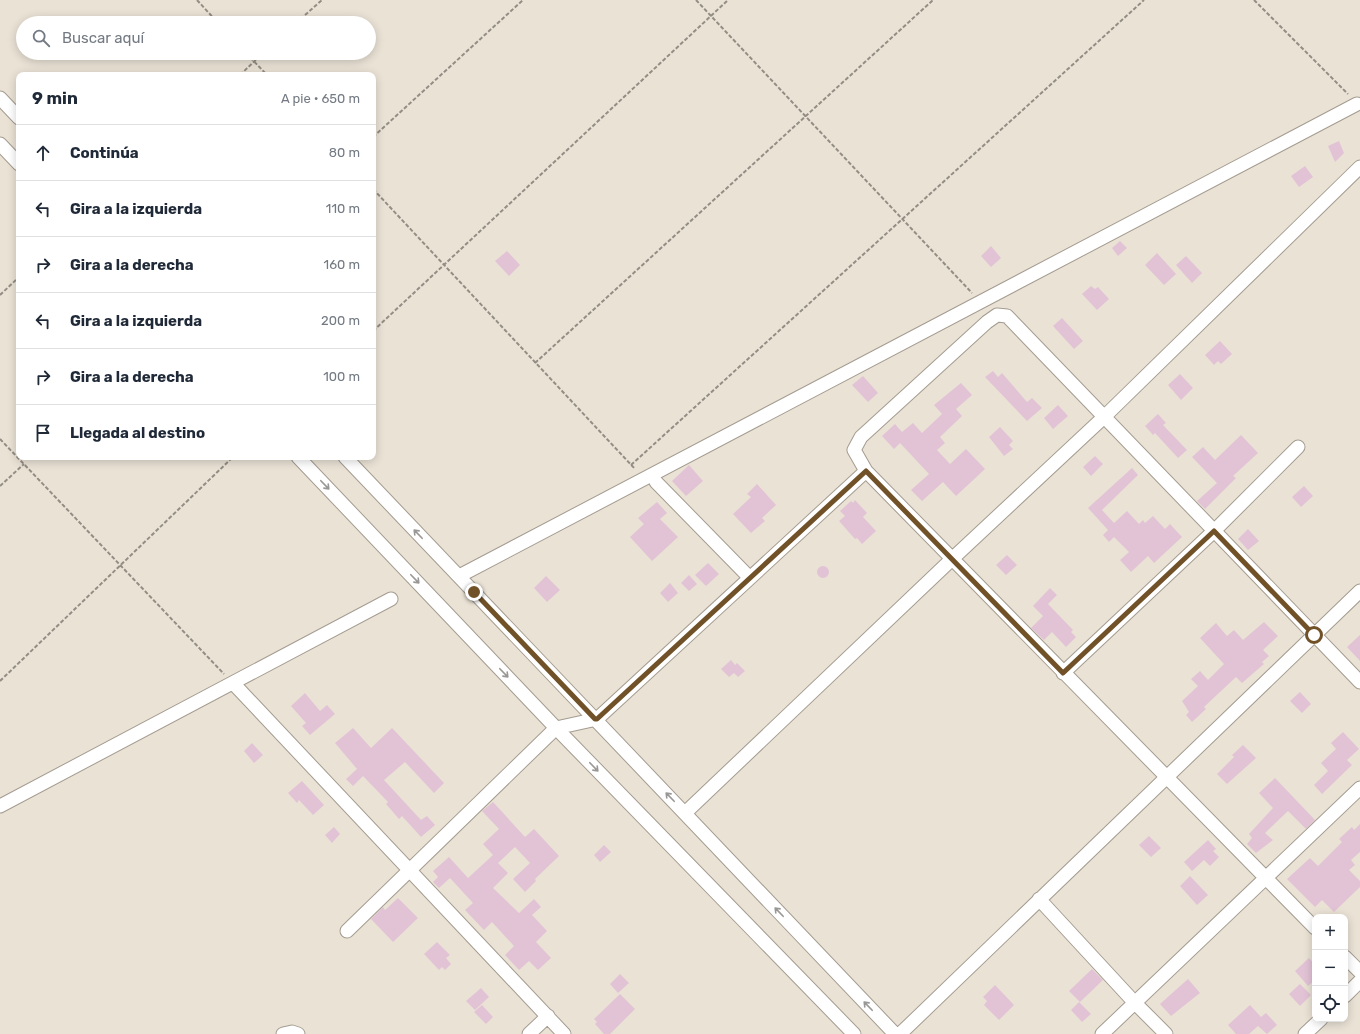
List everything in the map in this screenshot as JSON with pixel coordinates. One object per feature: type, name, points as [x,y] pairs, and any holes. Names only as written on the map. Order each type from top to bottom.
[{"type":"street","points":[[0,98],[16,115]]},
{"type":"street","points":[[463,574],[650,481],[980,302],[1357,104]]},
{"type":"street","points":[[0,144],[16,161]]},
{"type":"street","points":[[685,813],[952,559],[1104,417],[1360,167]]},
{"type":"street","points":[[1312,925],[866,471],[854,450],[861,437],[987,322],[997,315],[1007,316],[1360,682]]},
{"type":"street","points":[[1063,673],[1214,531],[1298,447]]},
{"type":"street","points":[[301,460],[556,728],[853,1034]]},
{"type":"street","points":[[347,460],[895,1034]]},
{"type":"street","points":[[347,930],[556,728],[595,719],[866,471]]},
{"type":"street","points":[[650,481],[750,578]]},
{"type":"street","points":[[900,1034],[1360,591]]},
{"type":"street","points":[[0,806],[391,599]]},
{"type":"street","points":[[233,683],[564,1034]]},
{"type":"street","points":[[1102,1034],[1360,788]]},
{"type":"street","points":[[1040,899],[1135,1003],[1166,1034]]},
{"type":"street","points":[[1348,960],[1360,972]]},
{"type":"street","points":[[1348,993],[1360,982]]},
{"type":"street","points":[[529,1034],[548,1016]]},
{"type":"street","points":[[1305,1034],[1318,1022]]},
{"type":"street","points":[[282,1034],[292,1032],[298,1034]]},
{"type":"path","points":[[197,0],[212,16]]},
{"type":"path","points":[[304,16],[322,0]]},
{"type":"path","points":[[376,134],[523,0]]},
{"type":"path","points":[[696,0],[980,302]]},
{"type":"path","points":[[376,328],[728,0]]},
{"type":"path","points":[[535,363],[933,0]]},
{"type":"path","points":[[631,465],[901,218],[1144,0]]},
{"type":"path","points":[[1254,0],[1357,104]]},
{"type":"path","points":[[243,72],[254,61],[264,72]]},
{"type":"path","points":[[376,192],[631,465],[650,481]]},
{"type":"path","points":[[0,295],[16,280]]},
{"type":"path","points":[[0,439],[16,456]]},
{"type":"path","points":[[20,460],[233,683]]},
{"type":"path","points":[[0,681],[230,460]]},
{"type":"path","points":[[0,486],[24,464]]},
{"type":"building","points":[[1339,141],[1344,153],[1335,162],[1328,146]]},
{"type":"building","points":[[1305,166],[1313,177],[1299,187],[1291,176]]},
{"type":"building","points":[[1120,241],[1127,248],[1118,256],[1112,248]]},
{"type":"building","points":[[991,246],[1001,258],[991,267],[981,256]]},
{"type":"building","points":[[507,251],[520,265],[509,276],[495,261]]},
{"type":"building","points":[[1157,253],[1176,274],[1164,285],[1145,265]]},
{"type":"building","points":[[1186,256],[1202,273],[1192,283],[1176,265]]},
{"type":"building","points":[[1091,286],[1095,289],[1098,287],[1109,299],[1097,310],[1082,294]]},
{"type":"building","points":[[1062,318],[1083,341],[1074,349],[1053,326]]},
{"type":"building","points":[[1220,341],[1232,354],[1221,364],[1218,361],[1214,365],[1205,355]]},
{"type":"building","points":[[993,371],[998,377],[1002,373],[1027,402],[1032,398],[1042,408],[1027,421],[985,377]]},
{"type":"building","points":[[1180,374],[1193,388],[1181,400],[1168,385]]},
{"type":"building","points":[[863,376],[878,393],[868,402],[852,385]]},
{"type":"building","points":[[961,383],[972,395],[956,409],[962,416],[940,437],[945,443],[937,450],[950,464],[966,449],[985,469],[956,496],[943,482],[922,501],[911,490],[929,474],[900,443],[894,449],[882,436],[895,424],[902,432],[913,423],[922,433],[942,414],[934,405]]},
{"type":"building","points":[[1058,405],[1068,416],[1053,429],[1044,418]]},
{"type":"building","points":[[1158,414],[1166,423],[1163,425],[1187,450],[1178,458],[1155,433],[1153,435],[1145,426]]},
{"type":"building","points":[[1000,427],[1013,441],[1009,445],[1013,449],[1004,456],[989,437]]},
{"type":"building","points":[[1241,435],[1258,453],[1233,476],[1236,478],[1205,509],[1197,501],[1217,483],[1192,457],[1203,447],[1215,460]]},
{"type":"building","points":[[1095,456],[1103,464],[1091,476],[1083,467]]},
{"type":"building","points":[[689,465],[703,481],[686,496],[672,481]]},
{"type":"building","points":[[1132,468],[1138,475],[1102,510],[1114,523],[1127,511],[1139,524],[1143,520],[1145,523],[1153,516],[1165,529],[1170,524],[1182,537],[1154,563],[1148,556],[1131,572],[1120,560],[1129,552],[1114,537],[1109,542],[1103,535],[1108,530],[1088,508]]},
{"type":"building","points":[[757,484],[776,505],[762,518],[765,521],[751,533],[733,514],[751,497],[747,494]]},
{"type":"building","points":[[1304,486],[1313,496],[1301,507],[1292,497]]},
{"type":"building","points":[[855,500],[867,513],[863,517],[876,531],[862,544],[857,538],[855,539],[839,521],[845,516],[840,511],[851,501],[853,503]]},
{"type":"building","points":[[657,502],[667,513],[660,519],[678,537],[652,561],[630,537],[644,524],[638,518]]},
{"type":"building","points":[[1248,529],[1259,541],[1248,550],[1238,539]]},
{"type":"building","points":[[1007,555],[1017,565],[1006,575],[996,565]]},
{"type":"building","points":[[708,563],[719,574],[706,586],[695,575]]},
{"type":"building","points":[[825,566],[828,567],[828,577],[821,578],[818,577],[817,570],[818,567]]},
{"type":"building","points":[[689,575],[697,584],[689,591],[681,583]]},
{"type":"building","points":[[546,576],[560,590],[547,602],[534,588]]},
{"type":"building","points":[[670,583],[678,593],[668,602],[660,593]]},
{"type":"building","points":[[1050,588],[1057,595],[1048,604],[1073,630],[1071,632],[1076,637],[1066,647],[1052,632],[1044,640],[1031,628],[1043,616],[1033,606]]},
{"type":"building","points":[[1264,622],[1278,636],[1263,650],[1269,656],[1262,662],[1264,664],[1242,683],[1236,677],[1204,707],[1206,709],[1192,722],[1186,715],[1189,712],[1182,701],[1198,686],[1191,679],[1200,671],[1208,680],[1224,664],[1200,638],[1216,623],[1227,636],[1234,630],[1243,640]]},
{"type":"building","points":[[1360,635],[1360,661],[1347,647]]},
{"type":"building","points":[[731,660],[735,665],[737,663],[745,671],[738,677],[734,673],[729,677],[721,669]]},
{"type":"building","points":[[1300,692],[1311,704],[1302,713],[1290,701]]},
{"type":"building","points":[[305,693],[320,711],[327,705],[335,714],[310,735],[302,726],[306,723],[291,706]]},
{"type":"building","points":[[353,728],[371,748],[392,728],[444,783],[434,793],[405,762],[384,780],[421,820],[427,816],[435,825],[421,837],[402,816],[399,819],[386,804],[388,802],[363,776],[353,786],[346,779],[357,769],[335,743]]},
{"type":"building","points":[[1343,732],[1359,749],[1347,760],[1352,765],[1322,794],[1314,785],[1328,771],[1321,763],[1336,749],[1331,743]]},
{"type":"building","points":[[252,743],[263,755],[254,763],[244,751]]},
{"type":"building","points":[[1243,745],[1256,758],[1227,784],[1217,774],[1234,757],[1232,755]]},
{"type":"building","points":[[1275,778],[1315,820],[1306,829],[1288,811],[1265,833],[1273,840],[1256,853],[1247,844],[1252,838],[1249,834],[1273,808],[1259,793]]},
{"type":"building","points":[[302,781],[324,805],[313,815],[299,800],[297,803],[288,793]]},
{"type":"building","points":[[493,802],[525,837],[534,829],[559,856],[535,879],[536,881],[525,892],[513,879],[530,863],[515,847],[498,863],[508,873],[493,888],[519,913],[534,899],[541,907],[532,915],[547,931],[536,942],[551,958],[538,970],[529,961],[519,970],[505,955],[514,946],[492,922],[484,930],[465,910],[473,903],[450,878],[439,888],[433,882],[438,877],[433,871],[449,857],[468,878],[493,855],[483,844],[499,829],[482,811]]},
{"type":"building","points":[[1360,824],[1360,852],[1351,860],[1355,865],[1349,870],[1360,881],[1360,887],[1334,912],[1322,900],[1315,907],[1287,879],[1310,858],[1318,866],[1342,842],[1339,839],[1352,827],[1354,830]]},
{"type":"building","points":[[334,827],[340,834],[332,843],[325,835]]},
{"type":"building","points":[[1149,836],[1161,848],[1151,857],[1139,845]]},
{"type":"building","points":[[1208,840],[1216,849],[1213,851],[1219,857],[1210,866],[1204,860],[1192,871],[1184,862]]},
{"type":"building","points":[[604,845],[611,852],[600,862],[594,855]]},
{"type":"building","points":[[1190,876],[1208,895],[1197,905],[1180,886]]},
{"type":"building","points":[[398,898],[418,918],[393,942],[371,919],[383,907],[385,910]]},
{"type":"building","points":[[437,942],[450,955],[446,958],[451,964],[445,970],[442,967],[439,970],[424,954]]},
{"type":"building","points":[[1309,958],[1312,962],[1312,983],[1308,986],[1295,971]]},
{"type":"building","points":[[1092,969],[1103,980],[1080,1002],[1069,991]]},
{"type":"building","points":[[620,974],[629,983],[618,993],[610,984]]},
{"type":"building","points":[[1188,979],[1200,993],[1171,1016],[1160,1004]]},
{"type":"building","points":[[1300,984],[1311,995],[1300,1006],[1289,994]]},
{"type":"building","points":[[995,985],[1014,1005],[999,1020],[984,1005],[987,1001],[983,997]]},
{"type":"building","points":[[481,988],[489,997],[475,1010],[466,1001]]},
{"type":"building","points":[[620,994],[635,1009],[610,1034],[604,1034],[595,1024],[597,1022],[594,1019]]},
{"type":"building","points":[[1079,1002],[1091,1014],[1082,1022],[1071,1010]]},
{"type":"building","points":[[482,1005],[493,1017],[486,1024],[474,1012]]},
{"type":"building","points":[[1250,1005],[1261,1017],[1266,1013],[1277,1025],[1267,1034],[1258,1026],[1249,1034],[1236,1034],[1228,1025]]},
{"type":"route","points":[[474,592],[595,719],[597,719],[866,471],[1063,673],[1214,531],[1314,635]]}]
